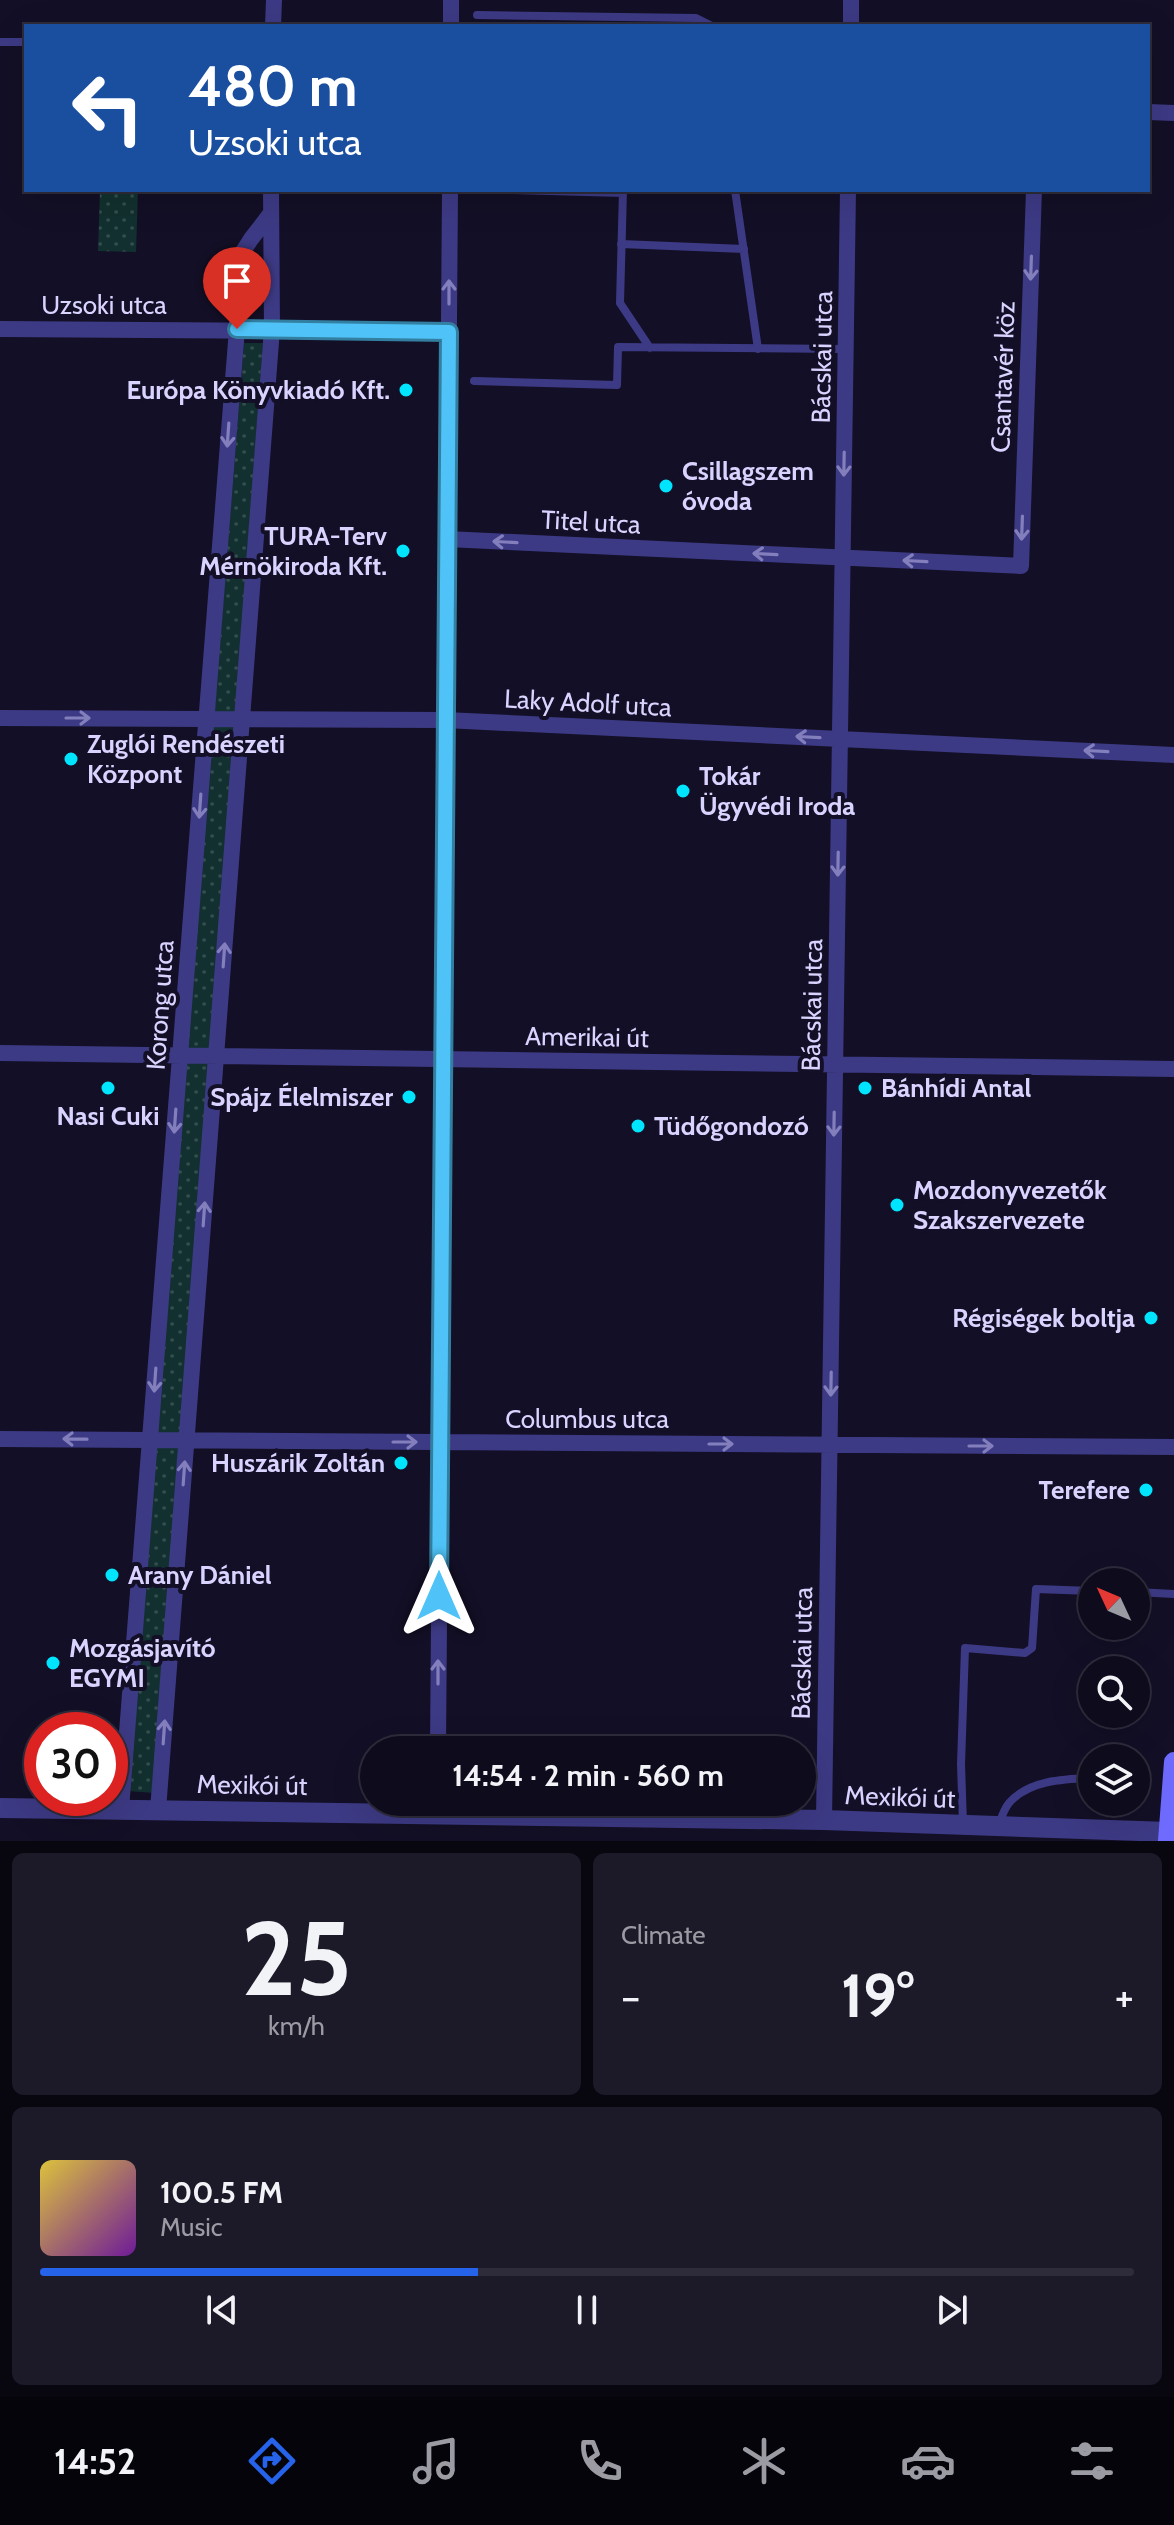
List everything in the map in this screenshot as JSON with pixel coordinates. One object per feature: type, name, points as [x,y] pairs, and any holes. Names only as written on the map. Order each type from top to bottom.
[{"type":"main road","points":[[1170,1835],[1174,1762]]},
{"type":"street","points":[[273,24],[274,0]]},
{"type":"street","points":[[451,0],[451,24]]},
{"type":"street","points":[[851,0],[851,24]]},
{"type":"street","points":[[1150,112],[1174,113]]},
{"type":"street","points":[[158,1810],[272,329],[271,192]]},
{"type":"street","points":[[438,1736],[450,192]]},
{"type":"street","name":"Bácskai utca","points":[[824,1820],[848,192]]},
{"type":"street","name":"Csantavér köz","points":[[1021,566],[1034,192]]},
{"type":"street","name":"Korong utca","points":[[128,1720],[240,264],[242,253],[271,213]]},
{"type":"street","name":"Uzsoki utca","points":[[0,329],[449,332]]},
{"type":"street","name":"Titel utca","points":[[447,539],[1021,566]]},
{"type":"street","name":"Laky Adolf utca","points":[[0,718],[445,720],[1174,755]]},
{"type":"street","name":"Amerikai út","points":[[0,1053],[1174,1069]]},
{"type":"street","name":"Columbus utca","points":[[0,1439],[1174,1447]]},
{"type":"street","name":"Mexikói út","points":[[0,1808],[24,1808]]},
{"type":"street","name":"Mexikói út","points":[[128,1809],[360,1809]]},
{"type":"street","name":"Mexikói út","points":[[683,1816],[1170,1835]]},
{"type":"lane","points":[[477,15],[627,22],[696,18],[708,24]]},
{"type":"lane","points":[[0,42],[24,42]]},
{"type":"lane","points":[[623,192],[620,303],[650,348]]},
{"type":"lane","points":[[735,192],[758,349]]},
{"type":"lane","points":[[621,244],[744,249]]},
{"type":"lane","points":[[474,381],[617,385],[618,347],[846,349]]},
{"type":"lane","points":[[963,1825],[961,1764],[965,1648],[1025,1653],[1032,1648],[1036,1589],[1078,1590]]},
{"type":"lane","points":[[1150,1593],[1174,1594]]},
{"type":"lane","points":[[997,1826],[1010,1803],[1033,1787],[1057,1780],[1078,1779]]},
{"type":"green space","points":[[100,192],[138,192],[136,252],[98,251]]},
{"type":"green space","points":[[244,343],[263,343],[154,1793],[128,1791]]},
{"type":"place","name":"Európa Könyvkiadó Kft.","points":[[406,390]]},
{"type":"place","name":"Csillagszem óvoda","points":[[666,486]]},
{"type":"place","name":"TURA-Terv Mérnökiroda Kft.","points":[[403,551]]},
{"type":"place","name":"Zuglói Rendészeti Központ","points":[[71,759]]},
{"type":"place","name":"Tokár Ügyvédi Iroda","points":[[683,791]]},
{"type":"place","name":"Nasi Cuki","points":[[108,1088]]},
{"type":"place","name":"Bánhídi Antal","points":[[865,1088]]},
{"type":"place","name":"Spájz Élelmiszer","points":[[409,1097]]},
{"type":"place","name":"Tüdőgondozó","points":[[638,1126]]},
{"type":"place","name":"Mozdonyvezetők Szakszervezete","points":[[897,1205]]},
{"type":"place","name":"Régiségek boltja","points":[[1151,1318]]},
{"type":"place","name":"Huszárik Zoltán","points":[[401,1463]]},
{"type":"place","name":"Terefere","points":[[1146,1490]]},
{"type":"place","name":"Arany Dániel","points":[[112,1575]]},
{"type":"place","name":"Mozgásjavító EGYMI","points":[[53,1663]]},
{"type":"route","points":[[237,329],[449,332],[439,1596]]}]
